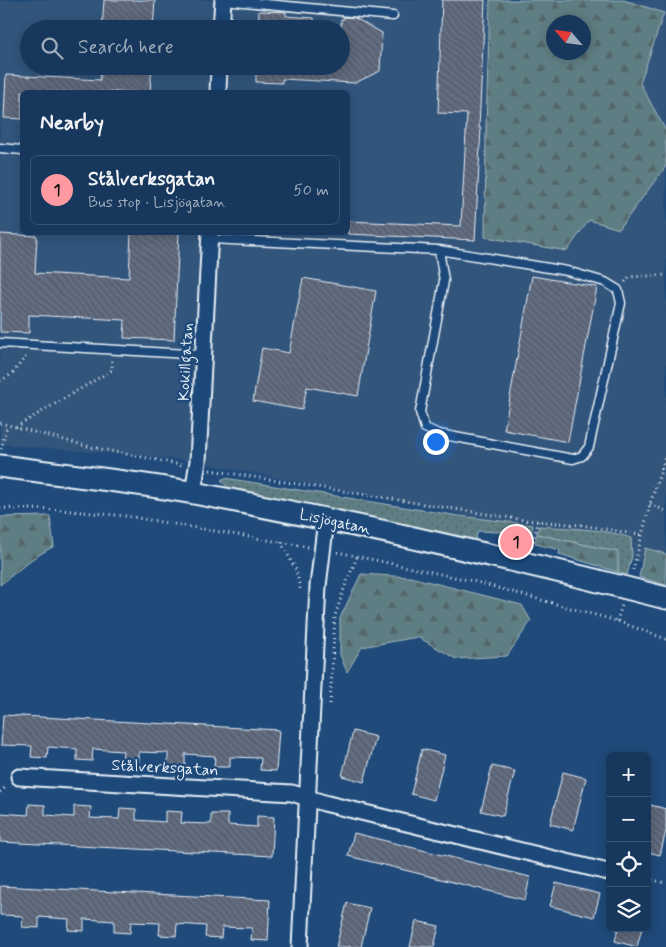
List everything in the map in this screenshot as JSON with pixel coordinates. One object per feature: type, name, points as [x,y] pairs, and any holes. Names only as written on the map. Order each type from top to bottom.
[{"type":"street","points":[[222,20],[223,0]]},
{"type":"street","points":[[218,90],[219,75]]},
{"type":"street","name":"Kokillgatan","points":[[192,493],[197,468],[210,236]]},
{"type":"street","name":"Lisjögatan","points":[[1,458],[326,520],[556,569],[666,598]]},
{"type":"street","points":[[300,947],[318,586],[326,520]]},
{"type":"street","name":"Stålverksgatan","points":[[19,777],[292,792],[308,798],[606,872]]},
{"type":"lane","points":[[223,0],[393,16]]},
{"type":"lane","points":[[0,148],[20,150]]},
{"type":"lane","points":[[210,236],[439,250],[567,272],[605,282],[618,290],[622,303],[589,447],[582,456],[573,459],[439,434],[425,428],[420,412],[444,282],[439,250]]},
{"type":"lane","points":[[0,343],[204,355]]},
{"type":"path","points":[[618,290],[629,277],[666,276]]},
{"type":"path","points":[[0,381],[12,374],[27,354],[28,345]]},
{"type":"path","points":[[16,428],[112,370],[113,350]]},
{"type":"path","points":[[0,417],[1,424],[8,426],[91,447],[197,468],[538,521],[581,525],[642,535]]},
{"type":"path","points":[[1,458],[8,426]]},
{"type":"path","points":[[633,570],[650,504],[666,455]]},
{"type":"path","points":[[650,504],[666,511]]},
{"type":"path","points":[[0,508],[60,510],[126,516],[281,542]]},
{"type":"path","points":[[532,546],[538,521]]},
{"type":"path","points":[[330,704],[335,616],[344,586],[357,557],[447,574],[617,621],[666,639]]},
{"type":"path","points":[[617,621],[624,601]]},
{"type":"path","points":[[651,880],[666,883]]},
{"type":"shaded area","points":[[0,0],[666,0],[666,569],[444,510],[186,460],[0,444]]},
{"type":"green space","points":[[490,0],[624,0],[664,13],[640,83],[666,131],[666,166],[619,229],[589,220],[567,251],[485,237]]},
{"type":"green space","points":[[225,478],[459,516],[533,525],[531,534],[510,531],[478,531],[475,540],[328,508],[236,492],[230,490],[221,480]]},
{"type":"green space","points":[[50,516],[54,546],[32,559],[0,585],[0,517]]},
{"type":"green space","points":[[539,526],[598,531],[631,538],[632,556],[627,575],[618,572],[617,552],[537,534]]},
{"type":"green space","points":[[537,534],[618,552],[618,572],[559,554],[560,550],[536,544]]},
{"type":"green space","points":[[645,548],[666,554],[666,585],[639,577]]},
{"type":"green space","points":[[361,574],[410,577],[522,605],[531,621],[507,656],[456,659],[418,637],[362,647],[347,672],[340,655],[340,618]]},
{"type":"building","points":[[104,0],[155,0],[154,20],[103,20]]},
{"type":"building","points":[[442,0],[485,0],[475,240],[350,234],[350,221],[461,226],[467,114],[438,113]]},
{"type":"building","points":[[259,11],[286,12],[286,16],[314,18],[314,20],[258,20]]},
{"type":"building","points":[[344,17],[355,18],[382,33],[380,71],[355,83],[282,79],[282,83],[256,82],[256,75],[350,75],[350,20],[341,20]]},
{"type":"building","points":[[6,75],[100,80],[100,75],[151,75],[150,90],[20,90],[20,119],[4,118]]},
{"type":"building","points":[[0,234],[37,236],[35,273],[129,278],[131,235],[179,235],[174,340],[124,338],[125,320],[29,315],[29,333],[0,332]]},
{"type":"building","points":[[532,276],[597,287],[568,442],[504,430]]},
{"type":"building","points":[[303,278],[376,291],[358,396],[307,387],[302,410],[253,401],[262,348],[289,353]]},
{"type":"building","points":[[3,715],[279,730],[276,771],[260,770],[261,758],[230,757],[230,767],[214,767],[215,756],[185,754],[185,766],[168,765],[168,753],[139,752],[139,762],[122,762],[123,751],[93,749],[92,761],[77,760],[77,749],[48,747],[47,758],[31,757],[32,746],[1,745]]},
{"type":"building","points":[[353,731],[376,737],[364,782],[342,776]]},
{"type":"building","points":[[422,749],[445,755],[434,800],[411,794]]},
{"type":"building","points":[[492,766],[515,771],[503,816],[481,811]]},
{"type":"building","points":[[563,772],[586,778],[573,830],[550,824]]},
{"type":"building","points":[[29,804],[45,805],[45,815],[74,817],[74,806],[91,807],[90,818],[119,819],[120,808],[136,809],[136,820],[165,822],[165,811],[182,812],[181,823],[211,824],[211,814],[228,814],[228,825],[257,827],[257,816],[274,817],[272,856],[0,842],[0,813],[28,815]]},
{"type":"building","points":[[651,805],[666,809],[666,831],[660,855],[651,853]]},
{"type":"building","points":[[354,833],[530,877],[525,900],[348,856]]},
{"type":"building","points":[[556,883],[600,894],[594,917],[550,906]]},
{"type":"building","points":[[0,886],[270,900],[268,941],[251,940],[252,928],[222,927],[221,938],[205,937],[206,926],[177,924],[176,936],[159,935],[160,923],[131,922],[130,933],[114,932],[114,921],[84,919],[84,931],[68,930],[69,919],[39,917],[39,928],[22,927],[23,916],[0,915]]},
{"type":"building","points":[[347,903],[370,908],[361,947],[336,947]]},
{"type":"building","points":[[416,921],[439,926],[434,947],[410,947]]},
{"type":"building","points":[[617,932],[641,932],[637,947],[615,941]]},
{"type":"place","name":"Stålverksgatan","points":[[516,542]]}]
